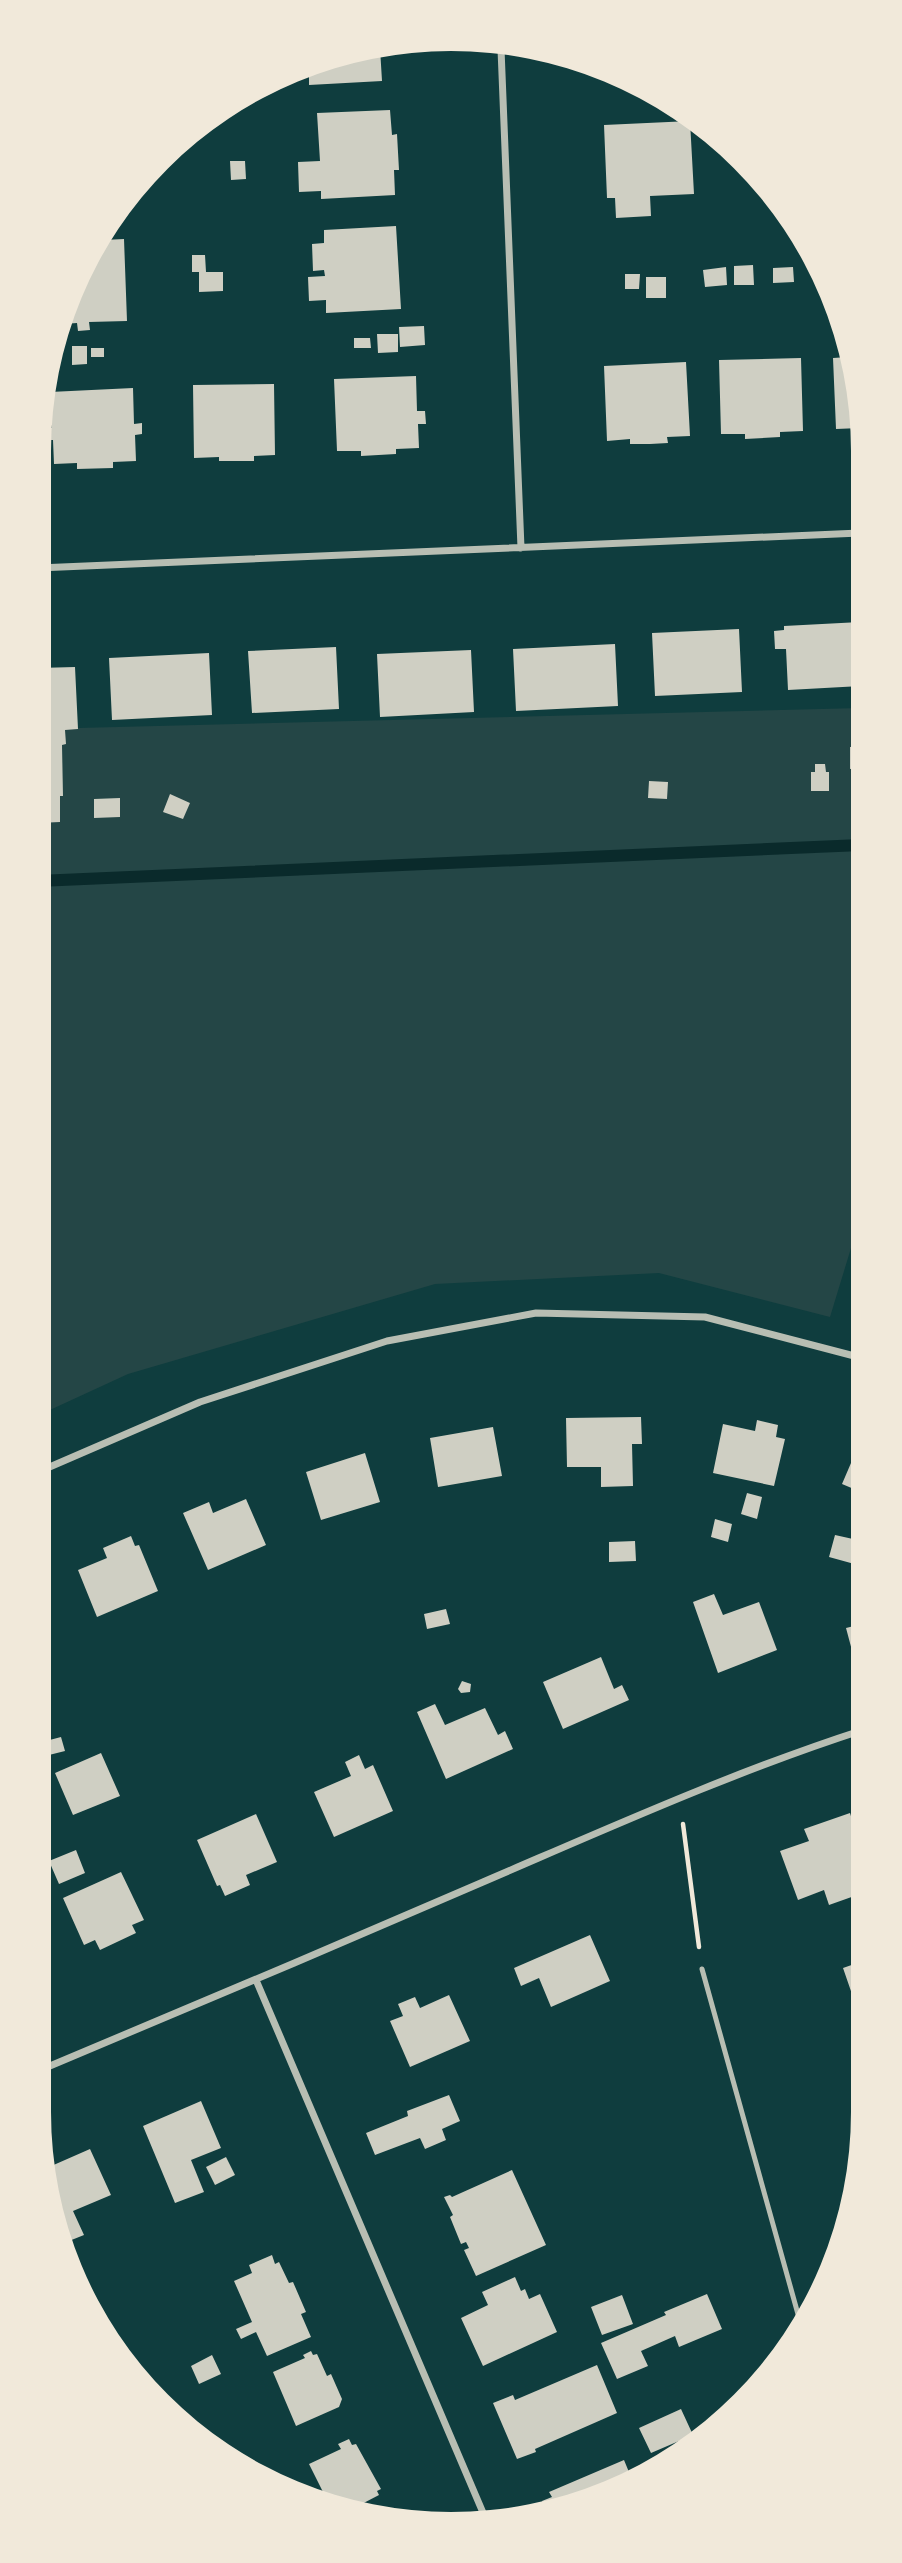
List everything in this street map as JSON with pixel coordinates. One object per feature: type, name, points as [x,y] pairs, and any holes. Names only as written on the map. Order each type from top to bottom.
[{"type":"street","points":[[501,54],[521,548]]},
{"type":"street","points":[[51,567],[851,533]]},
{"type":"street","points":[[51,1466],[200,1402],[387,1341],[536,1313],[705,1317],[851,1355]]},
{"type":"street","points":[[51,2066],[679,1798],[754,1767],[851,1734]]},
{"type":"street","points":[[256,1980],[482,2511]]},
{"type":"lane","points":[[702,1969],[798,2313]]},
{"type":"path","points":[[679,1798],[702,1969]]},
{"type":"shaded area","points":[[851,708],[851,1248],[830,1317],[659,1273],[435,1284],[128,1374],[51,1409],[51,729]]},
{"type":"building","points":[[381,57],[382,81],[309,85],[309,77],[347,64]]},
{"type":"building","points":[[390,110],[392,135],[397,134],[399,170],[394,170],[395,195],[321,199],[321,191],[299,192],[298,162],[320,161],[317,113]]},
{"type":"building","points":[[678,122],[690,130],[694,194],[650,196],[651,216],[616,218],[615,198],[607,198],[604,125]]},
{"type":"building","points":[[230,161],[245,161],[246,179],[231,180]]},
{"type":"building","points":[[396,226],[401,309],[326,313],[326,300],[309,301],[308,277],[325,276],[324,270],[313,271],[312,244],[324,243],[324,230]]},
{"type":"building","points":[[124,239],[127,321],[89,322],[90,330],[78,331],[77,323],[72,322],[92,274],[111,240]]},
{"type":"building","points":[[192,255],[205,255],[206,272],[223,272],[223,291],[199,292],[199,272],[192,272]]},
{"type":"building","points":[[753,265],[754,285],[734,285],[734,266]]},
{"type":"building","points":[[726,267],[727,285],[705,287],[703,270]]},
{"type":"building","points":[[793,267],[794,282],[773,283],[773,268]]},
{"type":"building","points":[[625,274],[640,274],[639,289],[625,289]]},
{"type":"building","points":[[646,277],[666,277],[666,298],[646,298]]},
{"type":"building","points":[[424,326],[425,345],[400,347],[399,327]]},
{"type":"building","points":[[377,334],[398,334],[398,352],[378,353]]},
{"type":"building","points":[[354,338],[370,338],[371,348],[354,348]]},
{"type":"building","points":[[72,346],[87,346],[87,364],[72,365]]},
{"type":"building","points":[[91,348],[104,348],[104,357],[91,357]]},
{"type":"building","points":[[801,358],[803,431],[780,432],[780,437],[745,439],[745,434],[721,434],[719,360]]},
{"type":"building","points":[[833,358],[840,358],[850,428],[836,429]]},
{"type":"building","points":[[686,362],[690,436],[667,437],[668,443],[630,444],[630,439],[607,441],[604,366]]},
{"type":"building","points":[[416,376],[417,411],[425,411],[426,424],[418,424],[419,448],[396,449],[396,454],[361,456],[361,451],[337,451],[334,379]]},
{"type":"building","points":[[274,384],[275,455],[254,456],[254,461],[219,461],[219,457],[194,458],[193,385]]},
{"type":"building","points":[[133,388],[134,424],[142,423],[142,434],[135,435],[136,461],[113,462],[113,468],[77,469],[77,463],[54,464],[51,440],[55,392]]},
{"type":"building","points":[[851,622],[851,687],[788,690],[786,649],[775,649],[774,631],[784,630],[784,626]]},
{"type":"building","points":[[739,629],[742,692],[655,696],[652,633]]},
{"type":"building","points":[[615,644],[618,706],[516,711],[513,649]]},
{"type":"building","points":[[336,647],[339,709],[252,713],[248,651]]},
{"type":"building","points":[[471,650],[474,712],[380,717],[377,654]]},
{"type":"building","points":[[209,653],[212,715],[112,720],[109,658]]},
{"type":"building","points":[[75,667],[78,729],[65,730],[66,744],[62,745],[63,796],[60,796],[60,822],[51,822],[51,668]]},
{"type":"building","points":[[815,764],[825,764],[826,772],[829,772],[829,791],[811,791],[811,772],[815,772]]},
{"type":"building","points":[[649,781],[668,782],[667,799],[648,798]]},
{"type":"building","points":[[170,794],[190,803],[183,819],[163,812]]},
{"type":"building","points":[[120,798],[120,817],[94,818],[94,799]]},
{"type":"building","points":[[641,1417],[642,1444],[632,1444],[633,1486],[601,1487],[601,1467],[567,1467],[566,1418]]},
{"type":"building","points":[[757,1420],[778,1425],[776,1437],[785,1439],[774,1486],[713,1473],[723,1424],[755,1431]]},
{"type":"building","points":[[493,1427],[502,1476],[438,1487],[430,1438]]},
{"type":"building","points":[[365,1453],[380,1502],[321,1520],[306,1472]]},
{"type":"building","points":[[851,1463],[851,1488],[842,1484]]},
{"type":"building","points":[[747,1493],[762,1497],[757,1519],[741,1514]]},
{"type":"building","points":[[246,1499],[266,1545],[208,1570],[183,1513],[209,1502],[213,1513]]},
{"type":"building","points":[[715,1519],[732,1524],[728,1542],[711,1537]]},
{"type":"building","points":[[835,1535],[851,1539],[851,1563],[829,1557]]},
{"type":"building","points":[[131,1536],[135,1546],[139,1545],[158,1591],[97,1617],[78,1570],[107,1558],[103,1548]]},
{"type":"building","points":[[635,1541],[636,1561],[609,1562],[609,1542]]},
{"type":"building","points":[[714,1594],[723,1615],[759,1602],[777,1650],[718,1673],[693,1602]]},
{"type":"building","points":[[446,1609],[450,1624],[427,1629],[424,1614]]},
{"type":"building","points":[[851,1627],[851,1647],[846,1628]]},
{"type":"building","points":[[601,1657],[614,1689],[622,1685],[629,1700],[563,1729],[543,1682]]},
{"type":"building","points":[[462,1681],[471,1684],[470,1692],[461,1693],[458,1689]]},
{"type":"building","points":[[435,1704],[445,1725],[485,1708],[498,1735],[505,1731],[513,1749],[446,1779],[417,1712]]},
{"type":"building","points":[[61,1737],[65,1751],[51,1754],[51,1740]]},
{"type":"building","points":[[101,1753],[120,1796],[73,1815],[55,1773]]},
{"type":"building","points":[[359,1755],[365,1769],[373,1765],[393,1811],[334,1837],[314,1792],[351,1776],[345,1762]]},
{"type":"building","points":[[850,1813],[851,1897],[829,1905],[824,1890],[798,1900],[780,1851],[809,1841],[804,1829]]},
{"type":"building","points":[[256,1814],[277,1862],[246,1875],[250,1885],[225,1896],[220,1885],[217,1886],[197,1840]]},
{"type":"building","points":[[76,1850],[85,1873],[59,1884],[51,1860]]},
{"type":"building","points":[[121,1872],[144,1920],[132,1925],[136,1933],[100,1950],[95,1940],[84,1945],[63,1898]]},
{"type":"building","points":[[590,1935],[610,1981],[551,2007],[539,1978],[521,1986],[514,1968]]},
{"type":"building","points":[[851,1965],[851,1991],[843,1968]]},
{"type":"building","points":[[449,1995],[470,2041],[410,2067],[390,2021],[403,2016],[398,2004],[415,1997],[420,2008]]},
{"type":"building","points":[[449,2095],[460,2121],[442,2129],[446,2140],[425,2149],[420,2138],[375,2155],[366,2133],[408,2116],[407,2111]]},
{"type":"building","points":[[201,2101],[221,2148],[191,2160],[204,2192],[175,2203],[143,2126]]},
{"type":"building","points":[[90,2149],[111,2195],[73,2211],[84,2235],[72,2240],[64,2216],[54,2165]]},
{"type":"building","points":[[226,2157],[235,2175],[215,2185],[206,2167]]},
{"type":"building","points":[[512,2170],[546,2245],[476,2276],[464,2250],[469,2248],[466,2242],[461,2244],[450,2217],[453,2215],[444,2197],[452,2197]]},
{"type":"building","points":[[272,2255],[275,2264],[279,2262],[289,2283],[293,2282],[306,2312],[301,2314],[311,2337],[267,2356],[256,2332],[241,2339],[236,2329],[252,2322],[234,2281],[252,2273],[249,2265]]},
{"type":"building","points":[[515,2277],[521,2291],[525,2289],[529,2299],[540,2294],[557,2332],[483,2366],[461,2318],[488,2305],[482,2292]]},
{"type":"building","points":[[707,2294],[722,2329],[679,2347],[675,2336],[641,2351],[648,2366],[617,2379],[601,2343]]},
{"type":"building","points":[[622,2295],[633,2324],[602,2335],[591,2307]]},
{"type":"building","points":[[311,2351],[313,2355],[317,2354],[327,2376],[331,2374],[342,2399],[339,2407],[296,2426],[273,2372],[305,2358],[303,2355]]},
{"type":"building","points":[[212,2355],[221,2374],[199,2384],[191,2366]]},
{"type":"building","points":[[597,2365],[617,2413],[517,2459],[493,2403],[513,2395],[515,2400]]},
{"type":"building","points":[[681,2409],[692,2432],[651,2453],[639,2428]]},
{"type":"building","points":[[349,2439],[352,2445],[356,2444],[381,2489],[377,2491],[379,2495],[364,2503],[323,2491],[309,2464],[341,2449],[338,2444]]},
{"type":"building","points":[[624,2460],[628,2471],[580,2491],[542,2502],[552,2497],[549,2492]]},
{"type":"waterway","points":[[51,880],[851,845]]}]
